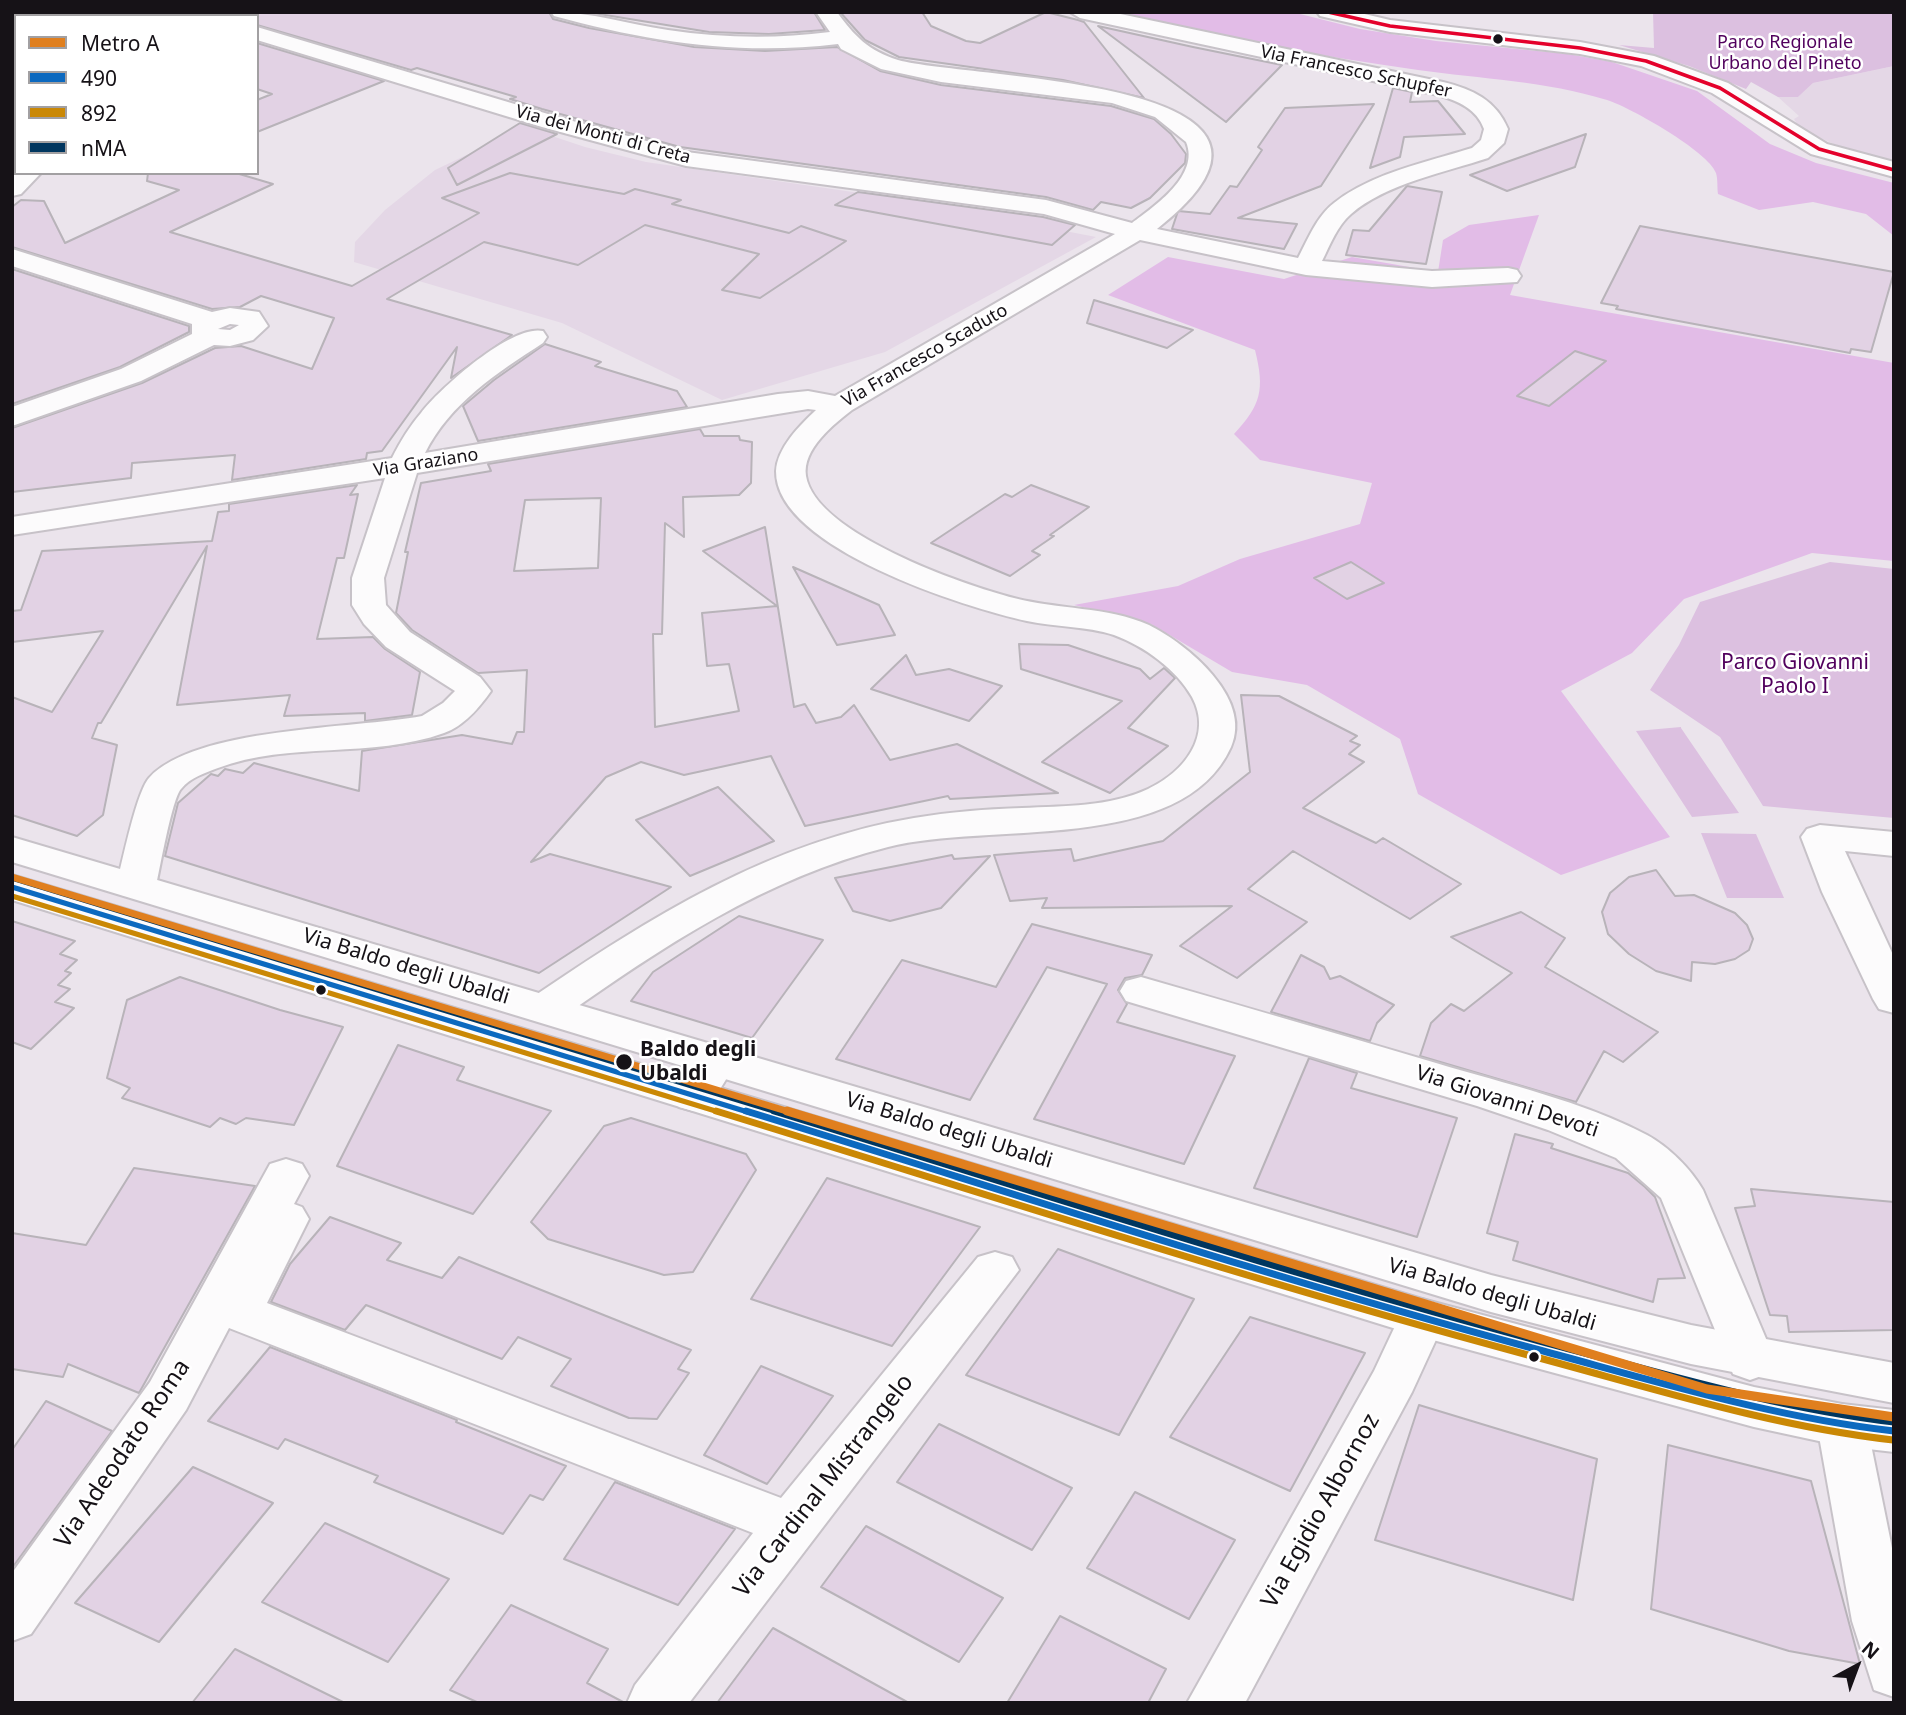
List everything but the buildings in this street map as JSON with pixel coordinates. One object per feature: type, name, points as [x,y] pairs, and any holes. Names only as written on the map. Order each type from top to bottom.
[{"type":"street","points":[[561,12],[648,35],[697,43],[768,46],[841,37]]},
{"type":"street","points":[[826,12],[832,27],[841,37]]},
{"type":"street","name":"Via Francesco Schupfer","points":[[1080,12],[1131,26],[1443,89],[1468,98],[1492,116],[1496,129],[1488,149],[1462,160],[1398,178],[1353,201],[1328,225],[1306,267]]},
{"type":"street","points":[[1327,12],[1433,32],[1580,48],[1631,57],[1681,72],[1730,94],[1808,144],[1847,159],[1894,170]]},
{"type":"street","points":[[1540,22],[1572,38],[1580,48]]},
{"type":"street","name":"Via dei Monti di Creta","points":[[259,34],[668,155],[1041,206],[1089,216],[1136,232]]},
{"type":"street","name":"Via Francesco Scaduto","points":[[545,1009],[667,925],[741,885],[783,867],[882,836],[911,830],[997,821],[1103,815],[1145,803],[1185,782],[1212,750],[1217,727],[1215,708],[1209,693],[1193,673],[1138,632],[1021,610],[979,599],[880,559],[836,534],[799,498],[791,474],[795,458],[804,443],[839,405],[951,343],[1136,232],[1174,200],[1200,165],[1203,155],[1199,144],[1181,125],[1148,107],[1113,97],[904,67],[872,56],[841,37]]},
{"type":"street","points":[[12,189],[27,175]]},
{"type":"street","points":[[1136,232],[1306,267],[1432,279],[1508,276]]},
{"type":"street","points":[[12,257],[211,329],[131,375],[12,417]]},
{"type":"street","points":[[136,886],[162,786],[181,770],[230,751],[412,730],[445,719],[470,697],[473,691],[468,684],[393,634],[369,605],[368,578],[405,466],[422,433],[452,396],[471,378],[533,337]]},
{"type":"street","name":"Via Graziano","points":[[12,526],[405,466],[778,403],[808,400],[839,405]]},
{"type":"street","points":[[1824,847],[1894,844]]},
{"type":"street","points":[[1824,847],[1894,863]]},
{"type":"street","points":[[1824,847],[1894,999]]},
{"type":"street","name":"Via Baldo degli Ubaldi","points":[[12,849],[545,1009],[705,1078],[1422,1318],[1671,1387],[1842,1425],[1894,1431]]},
{"type":"street","name":"Via Baldo degli Ubaldi","points":[[12,887],[1610,1328],[1750,1360],[1894,1383]]},
{"type":"street","name":"Via Giovanni Devoti","points":[[1141,991],[1492,1094],[1564,1119],[1632,1147],[1680,1189],[1750,1360]]},
{"type":"street","name":"Via Adeodato Roma","points":[[12,1616],[168,1396],[286,1197],[238,1312],[791,1525]]},
{"type":"street","name":"Via Cardinal Mistrangelo","points":[[655,1703],[791,1525],[995,1270]]},
{"type":"street","name":"Via Egidio Albornoz","points":[[1215,1703],[1395,1378],[1422,1318]]},
{"type":"street","points":[[1842,1425],[1880,1621],[1894,1672]]},
{"type":"shaded area","points":[[1110,12],[1292,12],[1360,29],[1436,41],[1568,54],[1612,62],[1697,91],[1770,144],[1816,163],[1894,183],[1894,236],[1866,214],[1813,202],[1759,210],[1718,194],[1716,173],[1699,154],[1650,121],[1607,100],[1537,85],[1302,52],[1186,30]]},
{"type":"shaded area","points":[[1894,66],[1894,161],[1853,152],[1801,130],[1794,119],[1799,116],[1778,97],[1798,97],[1813,83]]},
{"type":"shaded area","points":[[525,127],[585,147],[646,162],[901,199],[1096,237],[885,352],[722,400],[562,323],[354,262],[355,242],[385,210],[435,170]]},
{"type":"shaded area","points":[[1539,215],[1510,295],[1894,363],[1894,561],[1812,553],[1684,599],[1632,653],[1561,691],[1670,837],[1561,875],[1418,794],[1400,739],[1307,685],[1232,672],[1151,624],[1074,605],[1178,586],[1240,559],[1360,524],[1372,483],[1260,460],[1234,434],[1250,414],[1258,396],[1260,376],[1255,350],[1108,295],[1168,257],[1284,279],[1352,257],[1438,272],[1443,240],[1469,225]]},
{"type":"green space","name":"Parco Regionale Urbano del Pineto","points":[[1653,12],[1894,12],[1894,66],[1813,83],[1798,97],[1778,97],[1751,82],[1746,89],[1689,66],[1619,45],[1654,48]]},
{"type":"green space","name":"Parco Giovanni Paolo I","points":[[1830,562],[1894,569],[1894,818],[1763,806],[1720,737],[1650,690],[1679,645],[1700,602]]},
{"type":"green space","points":[[1681,727],[1739,813],[1692,817],[1636,731]]},
{"type":"green space","points":[[1701,833],[1756,834],[1784,898],[1727,898]]},
{"type":"metro line","name":"A","points":[[12,877],[1707,1389],[1894,1417]]},
{"type":"transit line","points":[[1328,12],[1390,26],[1580,48],[1646,61],[1720,88],[1819,149],[1894,170]]},
{"type":"transit line","name":"nMA","points":[[15,879],[1424,1310],[1756,1398],[1843,1416],[1894,1422]]},
{"type":"transit line","name":"490","points":[[12,887],[1422,1318],[1754,1407],[1842,1425],[1894,1431]]},
{"type":"transit line","name":"892","points":[[12,896],[1419,1326],[1752,1415],[1840,1434],[1893,1440]]},
{"type":"place","name":"Baldo degli Ubaldi","points":[[624,1062]]}]
